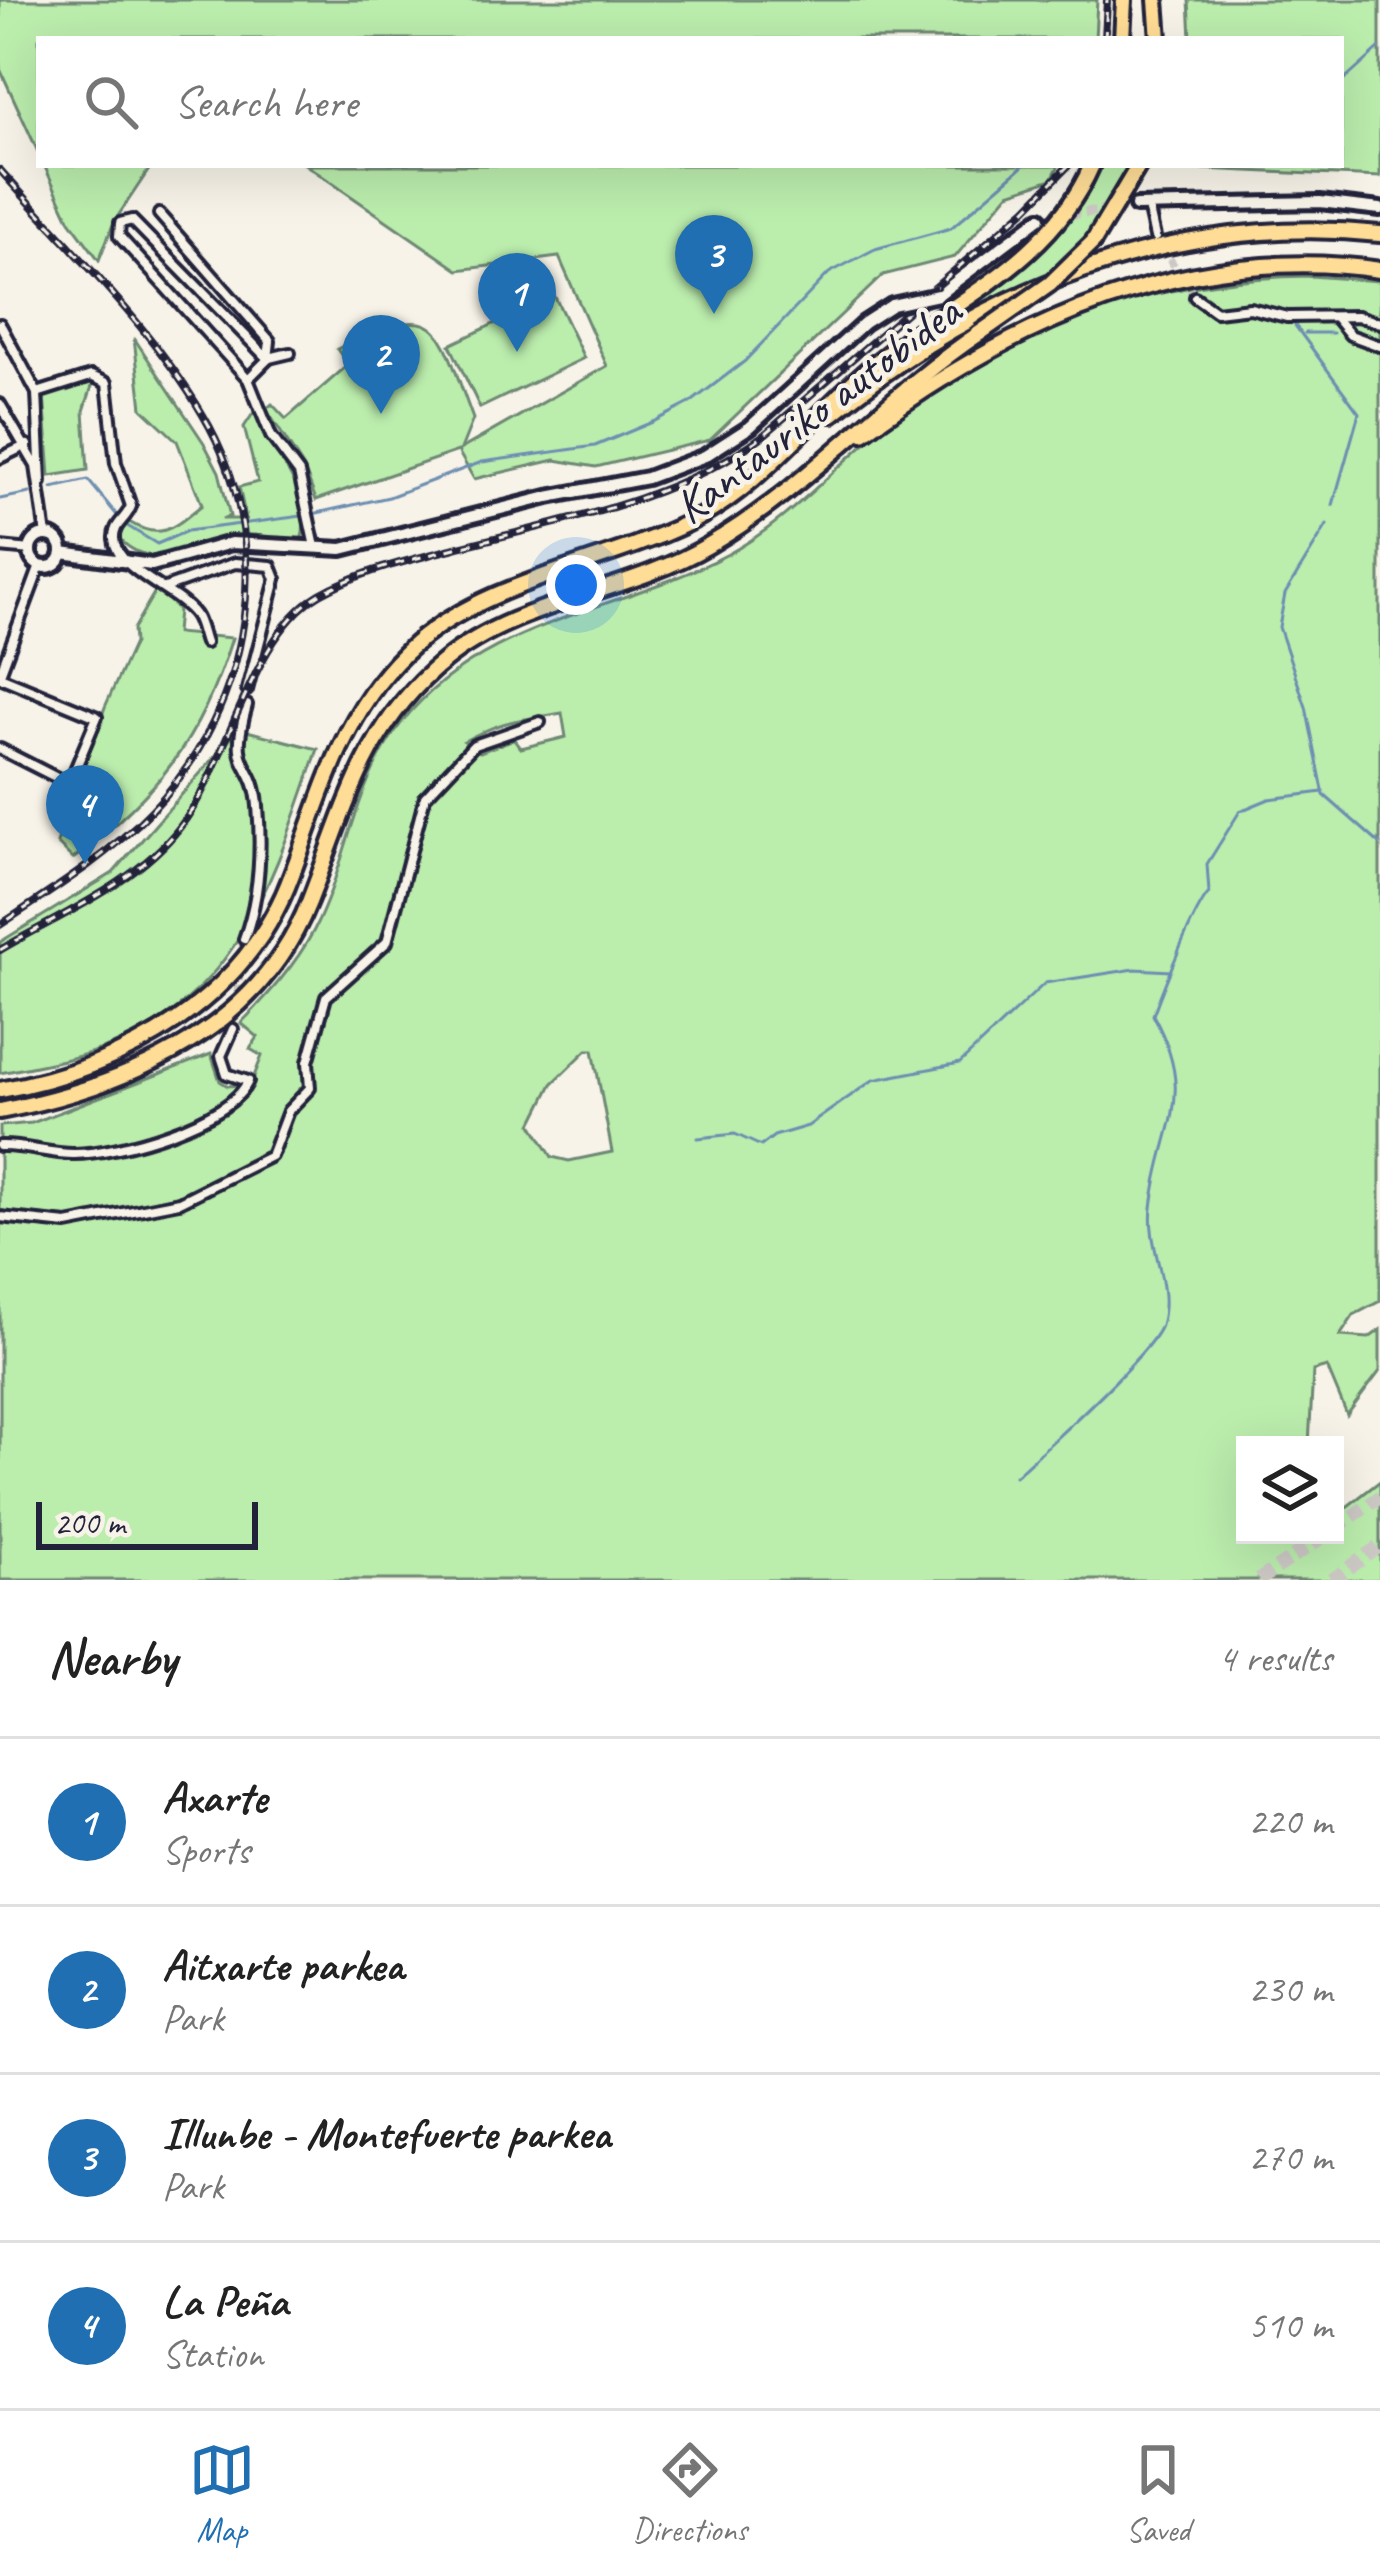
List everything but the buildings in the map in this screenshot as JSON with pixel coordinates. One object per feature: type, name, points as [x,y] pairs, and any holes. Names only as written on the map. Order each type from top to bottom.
[{"type":"highway","points":[[1122,36],[1124,0]]},
{"type":"highway","points":[[1156,0],[1159,36]]},
{"type":"highway","name":"Kantauriko autobidea","points":[[0,1090],[73,1071],[148,1039],[204,1002],[232,976],[254,948],[288,885],[349,725],[416,644],[492,599],[702,516],[865,372],[1031,252],[1072,203],[1090,168]]},
{"type":"highway","name":"Kantauriko autobidea","points":[[0,1111],[87,1088],[165,1057],[234,1011],[264,981],[293,937],[371,742],[404,698],[446,658],[490,632],[704,549],[810,472],[916,375],[1050,284],[1093,242],[1137,168]]},
{"type":"highway","points":[[702,516],[761,479],[830,415],[916,348],[1064,277],[1138,252],[1228,233],[1303,229],[1380,234]]},
{"type":"highway","points":[[810,472],[959,365],[1097,301],[1255,266],[1380,270]]},
{"type":"street","points":[[1155,237],[1142,206],[1320,202],[1380,208]]},
{"type":"street","points":[[159,214],[254,320],[270,354]]},
{"type":"street","points":[[62,553],[116,555],[163,564],[241,542],[316,550],[358,546],[685,464],[766,416],[864,322],[892,305],[938,295],[1040,218]]},
{"type":"street","points":[[270,354],[132,220],[118,229],[248,380],[271,436],[299,473],[316,550]]},
{"type":"street","points":[[1195,297],[1216,312],[1250,308],[1380,323]]},
{"type":"street","points":[[1335,316],[1350,335],[1380,346]]},
{"type":"street","points":[[0,324],[37,393],[46,536]]},
{"type":"street","points":[[248,380],[270,354],[290,353]]},
{"type":"street","points":[[37,393],[91,376],[107,383],[116,463],[131,510],[116,526],[116,555]]},
{"type":"street","points":[[0,404],[27,445],[41,482]]},
{"type":"street","points":[[0,458],[27,445]]},
{"type":"street","points":[[0,548],[31,550],[46,536]]},
{"type":"street","points":[[38,572],[54,566],[62,553],[60,543],[46,536]]},
{"type":"street","points":[[0,749],[69,784],[95,714],[0,676],[38,572],[31,550]]},
{"type":"street","points":[[116,555],[194,613],[205,643]]},
{"type":"street","points":[[165,588],[235,563],[271,566],[276,579],[247,690]]},
{"type":"street","points":[[244,939],[256,910],[260,869],[258,803],[236,754],[247,705]]},
{"type":"street","points":[[0,1217],[67,1223],[150,1209],[205,1194],[271,1156],[288,1111],[310,1088],[308,1062],[326,998],[387,942],[410,848],[434,783],[474,745],[540,722]]},
{"type":"street","points":[[0,1147],[46,1154],[140,1145],[214,1110],[233,1100],[248,1081],[227,1074],[221,1056],[233,1029]]},
{"type":"green space","points":[[0,0],[1097,0],[1095,36],[36,36],[36,147],[0,69]]},
{"type":"green space","points":[[1189,0],[1380,0],[1380,177],[1180,168],[1344,168],[1344,36],[1191,36]]},
{"type":"green space","points":[[45,168],[150,168],[114,222],[99,260],[70,221]]},
{"type":"green space","points":[[310,168],[1058,168],[1052,179],[1009,193],[955,257],[883,275],[710,440],[596,467],[555,460],[474,479],[458,451],[316,500],[304,468],[266,409],[272,404],[286,419],[348,365],[337,349],[398,324],[431,328],[451,359],[473,419],[461,449],[607,366],[559,257],[458,270]]},
{"type":"green space","points":[[1095,168],[1130,168],[1087,240],[1044,281],[930,331],[1047,243]]},
{"type":"green space","points":[[1310,276],[1380,281],[1380,1301],[1354,1315],[1340,1336],[1369,1338],[1380,1330],[1380,1371],[1347,1415],[1327,1367],[1313,1371],[1309,1436],[1236,1436],[1236,1544],[1344,1544],[1344,1509],[1380,1481],[1380,1580],[0,1580],[0,1126],[32,1123],[211,1054],[220,1081],[228,1086],[251,1084],[262,1056],[250,1049],[258,1037],[241,1023],[290,968],[314,930],[372,771],[402,722],[435,688],[512,639],[686,574],[749,542],[883,428],[979,362],[1084,315],[1195,287]],"holes":[[[562,713],[566,737],[521,748],[514,739],[480,752],[464,741],[501,724]],[[587,1050],[593,1050],[612,1152],[569,1161],[552,1157],[532,1124],[552,1084]]]},
{"type":"green space","points":[[554,295],[584,358],[480,408],[450,345]]},
{"type":"green space","points":[[134,338],[219,472],[230,516],[222,519],[246,519],[239,487],[258,482],[244,427],[254,412],[297,490],[304,524],[301,542],[244,535],[178,553],[147,555],[119,538],[120,528],[129,522],[159,531],[202,505],[177,441],[142,408]]},
{"type":"green space","points":[[94,380],[84,411],[88,470],[50,476],[44,395]]},
{"type":"green space","points":[[157,588],[178,610],[176,633],[232,638],[206,707],[172,763],[129,811],[73,859],[57,843],[105,707],[134,643],[133,629]]},
{"type":"green space","points":[[239,729],[318,749],[284,845],[243,932],[182,1004],[140,1032],[90,1053],[0,1073],[0,942],[113,873]]},
{"type":"waterway","points":[[1344,80],[1380,48]]},
{"type":"waterway","points":[[317,513],[389,497],[482,462],[595,446],[655,421],[690,403],[745,361],[829,273],[875,249],[951,228],[1021,168]]},
{"type":"waterway","points":[[1294,324],[1359,413],[1333,505]]},
{"type":"waterway","points":[[1305,333],[1333,333]]},
{"type":"waterway","points":[[52,488],[88,480],[116,514]]},
{"type":"waterway","points":[[0,499],[30,493]]},
{"type":"waterway","points":[[124,524],[157,544],[187,531],[302,516]]},
{"type":"waterway","points":[[1327,525],[1285,594],[1279,627],[1306,707],[1324,795],[1380,844]]},
{"type":"waterway","points":[[1015,1476],[1118,1378],[1161,1325],[1164,1295],[1151,1223],[1175,1091],[1167,1044],[1153,1015],[1209,893],[1207,864],[1240,811],[1269,799],[1323,792]]},
{"type":"waterway","points":[[698,1138],[735,1134],[761,1146],[774,1136],[808,1126],[873,1080],[960,1063],[1045,983],[1135,969],[1171,971]]},
{"type":"tunnel","points":[[1040,218],[1136,206]]},
{"type":"tunnel","points":[[1163,249],[1195,297]]},
{"type":"tunnel","points":[[233,1029],[244,939]]},
{"type":"tunnel","points":[[1344,1522],[1380,1497]]},
{"type":"tunnel","points":[[1259,1580],[1312,1544]]},
{"type":"tunnel","points":[[1332,1580],[1380,1546]]},
{"type":"railway","points":[[1105,36],[1107,0]]},
{"type":"railway","points":[[0,950],[120,881],[180,827],[213,770],[275,639],[320,594],[394,565],[650,495],[728,459],[764,435],[1026,209],[1066,168]]},
{"type":"railway","points":[[0,170],[134,318],[203,415],[226,464],[241,516],[246,568],[244,621],[232,673],[213,722],[186,768],[152,810],[117,842],[0,925]]},
{"type":"place","name":"Illunbe - Montefuerte parkea","points":[[714,314]]},
{"type":"place","name":"Axarte","points":[[517,352]]},
{"type":"place","name":"Aitxarte parkea","points":[[381,414]]},
{"type":"place","name":"La Peña","points":[[85,864]]}]
